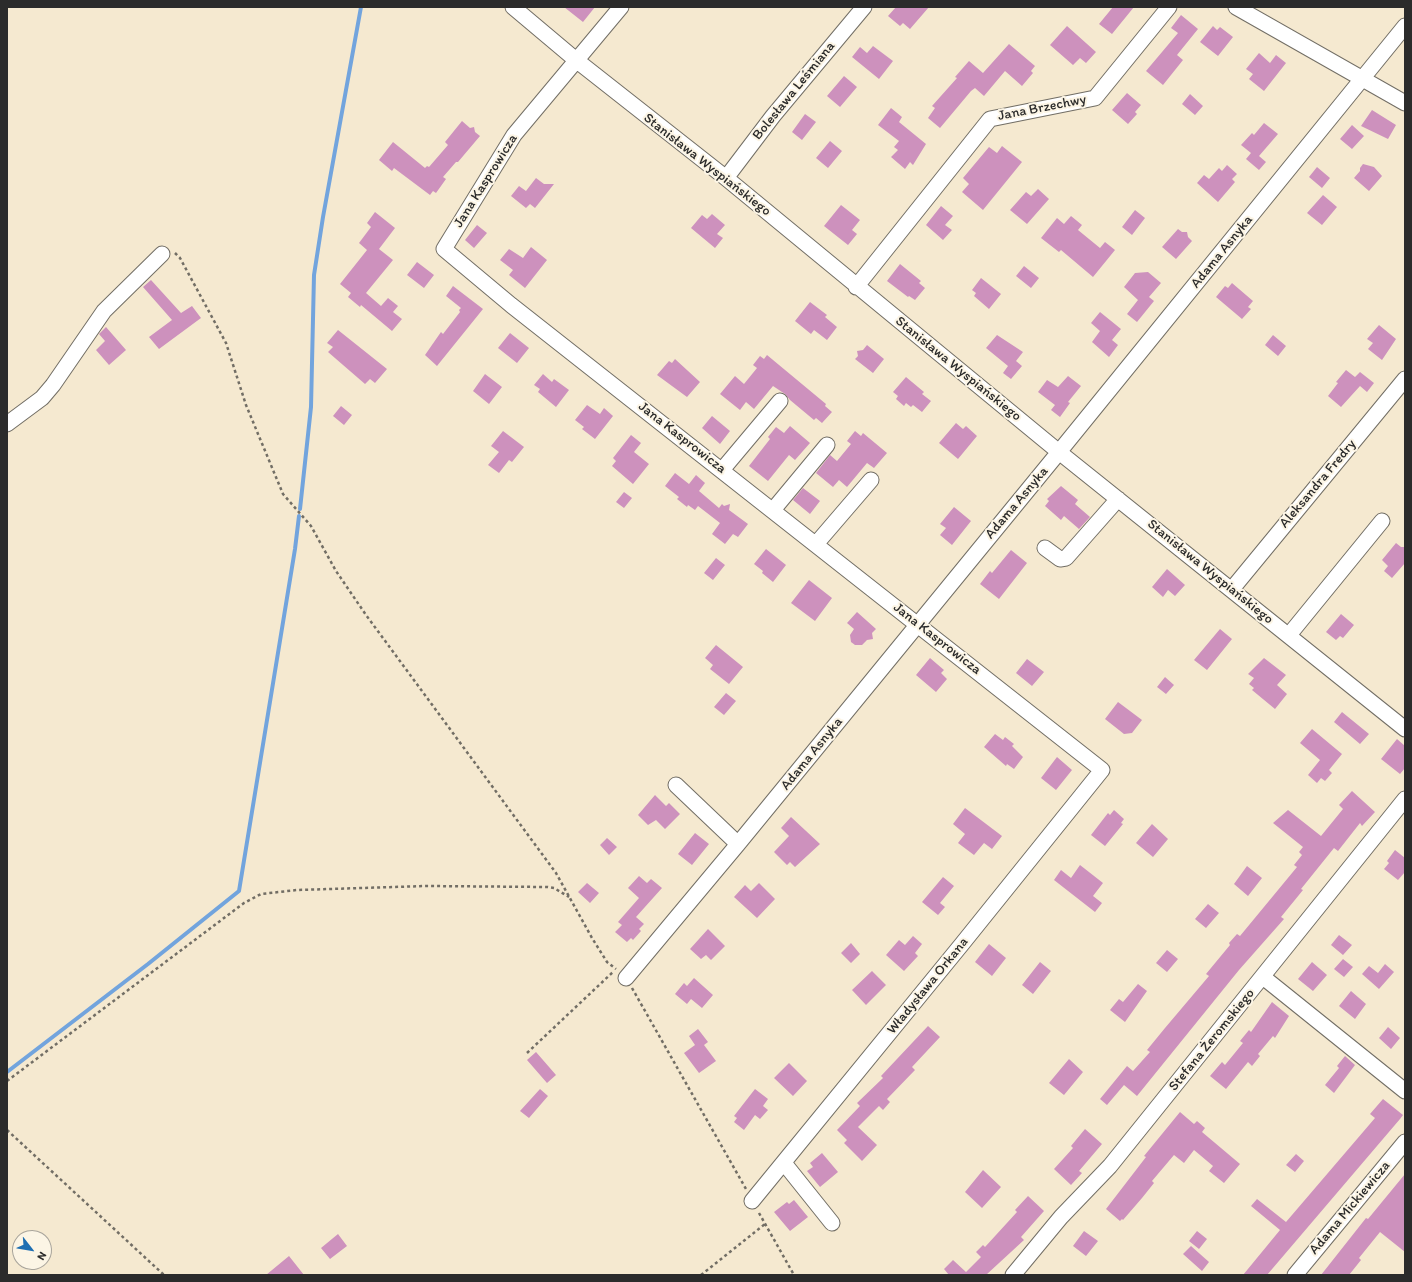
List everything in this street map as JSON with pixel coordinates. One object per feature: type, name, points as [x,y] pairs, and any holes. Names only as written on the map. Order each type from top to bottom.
[{"type":"street","name":"Stanisława Wyspiańskiego","points":[[513,7],[576,60],[726,178],[1059,452],[1405,728]]},
{"type":"street","points":[[576,60],[620,7]]},
{"type":"street","name":"Bolesława Leśmiana","points":[[726,178],[813,67],[864,7]]},
{"type":"street","name":"Jana Brzechwy","points":[[856,286],[990,119],[1095,98],[1169,7]]},
{"type":"street","points":[[1236,7],[1405,103]]},
{"type":"street","name":"Adama Asnyka","points":[[621,974],[738,844],[1405,26]]},
{"type":"street","name":"Jana Kasprowicza","points":[[576,60],[514,135],[444,249],[511,305],[1102,770]]},
{"type":"street","points":[[7,424],[42,398],[54,385],[104,311],[162,254]]},
{"type":"street","name":"Aleksandra Fredry","points":[[1232,589],[1405,379]]},
{"type":"street","points":[[722,470],[780,401]]},
{"type":"street","points":[[773,510],[827,445]]},
{"type":"street","points":[[816,544],[871,480]]},
{"type":"street","points":[[1045,548],[1060,559],[1066,558],[1118,499]]},
{"type":"street","points":[[1289,635],[1382,521]]},
{"type":"street","name":"Władysława Orkana","points":[[752,1201],[1102,770]]},
{"type":"street","points":[[676,785],[738,844]]},
{"type":"street","name":"Stefana Żeromskiego","points":[[1013,1275],[1061,1217],[1110,1166],[1405,799]]},
{"type":"street","points":[[1263,977],[1405,1091]]},
{"type":"street","name":"Adama Mickiewicza","points":[[1295,1275],[1405,1142]]},
{"type":"street","points":[[784,1163],[832,1223]]},
{"type":"path","points":[[162,254],[173,252],[180,258],[217,325],[226,343],[246,405],[284,494],[305,517],[366,615],[556,872],[607,962],[621,974],[794,1275]]},
{"type":"path","points":[[7,1081],[244,902],[261,894],[297,890],[426,886],[540,887],[554,888],[570,898]]},
{"type":"path","points":[[527,1053],[621,974]]},
{"type":"path","points":[[7,1130],[164,1275]]},
{"type":"path","points":[[701,1275],[765,1224]]},
{"type":"building","points":[[564,7],[595,7],[583,22]]},
{"type":"building","points":[[896,7],[929,7],[910,29],[903,23],[900,26],[888,16]]},
{"type":"building","points":[[1113,7],[1134,7],[1112,34],[1099,24]]},
{"type":"building","points":[[1181,15],[1198,29],[1177,55],[1183,60],[1163,85],[1146,71],[1178,33],[1171,28]]},
{"type":"building","points":[[1067,26],[1096,52],[1086,63],[1080,58],[1073,65],[1050,45]]},
{"type":"building","points":[[1213,26],[1217,30],[1220,27],[1233,37],[1218,56],[1200,42]]},
{"type":"building","points":[[1009,44],[1035,66],[1031,71],[1033,73],[1022,86],[1005,71],[984,96],[975,88],[971,91],[940,128],[928,118],[935,108],[932,106],[957,78],[955,77],[969,61],[983,73]]},
{"type":"building","points":[[873,46],[893,61],[879,79],[852,57],[860,47],[867,53]]},
{"type":"building","points":[[1259,53],[1270,63],[1276,55],[1286,63],[1264,91],[1249,79],[1253,74],[1246,69]]},
{"type":"building","points":[[844,76],[857,87],[840,107],[827,96]]},
{"type":"building","points":[[1127,93],[1141,105],[1135,112],[1137,114],[1128,124],[1112,110]]},
{"type":"building","points":[[1190,94],[1203,106],[1195,115],[1182,104]]},
{"type":"building","points":[[891,108],[902,117],[899,122],[926,144],[913,165],[910,162],[905,169],[891,157],[898,150],[894,147],[899,141],[878,125]]},
{"type":"building","points":[[1372,110],[1396,125],[1388,139],[1361,126]]},
{"type":"building","points":[[805,114],[816,122],[802,140],[792,132]]},
{"type":"building","points":[[462,121],[470,128],[474,127],[475,132],[480,136],[443,177],[446,179],[436,193],[433,191],[430,195],[394,168],[392,171],[379,160],[393,142],[425,168],[427,166],[429,167],[448,145],[445,142]]},
{"type":"building","points":[[1264,123],[1278,134],[1259,156],[1266,162],[1259,170],[1246,159],[1251,153],[1241,145],[1252,133],[1254,135]]},
{"type":"building","points":[[1352,125],[1364,136],[1352,149],[1340,139]]},
{"type":"building","points":[[830,141],[842,151],[828,168],[816,158]]},
{"type":"building","points":[[1002,146],[1022,162],[983,210],[962,192],[969,184],[963,178],[989,147],[997,153]]},
{"type":"building","points":[[1363,164],[1374,167],[1382,176],[1369,191],[1354,178],[1360,171]]},
{"type":"building","points":[[1227,165],[1237,174],[1232,179],[1235,182],[1218,202],[1197,183],[1204,175],[1209,179],[1219,168],[1222,171]]},
{"type":"building","points":[[1317,167],[1330,178],[1322,188],[1309,177]]},
{"type":"building","points":[[536,178],[544,184],[554,184],[535,208],[530,204],[526,208],[511,196],[519,186],[526,191]]},
{"type":"building","points":[[1038,189],[1049,199],[1027,224],[1010,210],[1026,192],[1031,196]]},
{"type":"building","points":[[1323,195],[1337,207],[1322,225],[1307,213]]},
{"type":"building","points":[[841,205],[860,220],[852,230],[857,234],[848,245],[824,226]]},
{"type":"building","points":[[941,206],[953,216],[945,225],[952,230],[943,240],[926,225]]},
{"type":"building","points":[[1135,210],[1145,218],[1132,235],[1122,227]]},
{"type":"building","points":[[375,212],[395,228],[379,249],[393,260],[366,293],[381,306],[388,298],[398,306],[393,312],[402,319],[392,331],[361,305],[360,307],[348,297],[351,293],[340,284],[367,250],[359,243],[371,227],[367,223]]},
{"type":"building","points":[[712,214],[725,225],[717,234],[723,238],[715,248],[691,228],[702,215],[707,219]]},
{"type":"building","points":[[1071,216],[1082,225],[1078,230],[1100,248],[1105,242],[1115,250],[1093,277],[1061,250],[1059,252],[1041,238],[1057,218],[1064,224]]},
{"type":"building","points":[[477,225],[487,233],[474,248],[465,240]]},
{"type":"building","points":[[1178,229],[1182,232],[1187,232],[1188,237],[1192,241],[1176,259],[1162,247]]},
{"type":"building","points":[[531,247],[547,260],[525,288],[509,275],[513,270],[500,260],[509,249],[523,258]]},
{"type":"building","points":[[417,262],[434,275],[424,288],[407,275]]},
{"type":"building","points":[[900,264],[921,281],[919,283],[925,288],[915,300],[909,296],[908,297],[887,281]]},
{"type":"building","points":[[1024,266],[1039,278],[1031,288],[1016,276]]},
{"type":"building","points":[[1148,272],[1161,283],[1149,297],[1154,301],[1137,322],[1127,314],[1138,300],[1124,287],[1135,273]]},
{"type":"building","points":[[981,278],[1001,294],[989,309],[974,296],[976,293],[972,290]]},
{"type":"building","points":[[151,280],[181,313],[192,306],[201,318],[159,349],[149,337],[172,320],[143,287]]},
{"type":"building","points":[[1232,283],[1253,301],[1248,307],[1251,309],[1242,319],[1216,297],[1225,286],[1228,288]]},
{"type":"building","points":[[453,286],[483,309],[437,366],[425,355],[441,332],[443,334],[460,312],[459,310],[461,308],[446,296]]},
{"type":"building","points":[[810,302],[827,315],[825,317],[837,327],[827,340],[814,330],[811,334],[795,321]]},
{"type":"building","points":[[1100,312],[1121,329],[1112,340],[1118,345],[1109,357],[1092,342],[1100,331],[1091,323]]},
{"type":"building","points":[[1379,325],[1396,339],[1382,360],[1368,349],[1373,343],[1367,339]]},
{"type":"building","points":[[106,327],[126,350],[109,365],[96,350],[105,341],[99,334]]},
{"type":"building","points":[[338,330],[387,369],[375,383],[370,379],[365,384],[328,352],[333,347],[327,343]]},
{"type":"building","points":[[510,333],[529,348],[517,363],[498,348]]},
{"type":"building","points":[[997,335],[1023,352],[1016,361],[1022,366],[1011,379],[1003,373],[1008,366],[986,348]]},
{"type":"building","points":[[1273,335],[1286,346],[1278,356],[1265,345]]},
{"type":"building","points":[[867,345],[884,359],[873,373],[855,359],[858,356],[857,351],[863,350]]},
{"type":"building","points":[[767,355],[826,404],[825,406],[832,412],[822,423],[816,418],[814,420],[785,394],[773,386],[754,409],[746,402],[740,410],[720,394],[735,376],[744,384],[757,368],[753,365],[760,356],[764,359]]},
{"type":"building","points":[[675,359],[700,382],[687,397],[657,375],[669,361],[672,363]]},
{"type":"building","points":[[1346,370],[1355,377],[1360,372],[1374,383],[1367,392],[1360,386],[1341,407],[1328,396],[1338,383],[1336,382]]},
{"type":"building","points":[[485,374],[502,387],[489,404],[473,391]]},
{"type":"building","points":[[543,374],[552,382],[554,379],[569,390],[556,407],[538,392],[540,389],[534,385]]},
{"type":"building","points":[[1068,376],[1081,386],[1068,402],[1070,403],[1060,417],[1051,410],[1055,405],[1038,392],[1047,380],[1058,387]]},
{"type":"building","points":[[906,377],[924,392],[922,394],[931,401],[922,412],[913,405],[911,407],[906,403],[904,406],[896,399],[898,396],[893,392]]},
{"type":"building","points":[[587,405],[600,414],[604,408],[613,416],[595,439],[582,429],[584,427],[575,420]]},
{"type":"building","points":[[341,406],[352,415],[344,425],[333,416]]},
{"type":"building","points":[[712,416],[730,431],[720,444],[702,428]]},
{"type":"building","points":[[956,423],[963,429],[966,426],[977,436],[958,459],[939,443]]},
{"type":"building","points":[[790,426],[810,443],[795,460],[789,455],[768,481],[749,466],[770,439],[768,437],[776,427],[784,433]]},
{"type":"building","points":[[503,431],[524,447],[512,462],[509,460],[499,473],[488,465],[499,452],[491,446]]},
{"type":"building","points":[[855,431],[861,436],[863,433],[887,453],[874,468],[867,463],[847,487],[839,480],[833,487],[816,473],[830,455],[837,461],[851,444],[847,441]]},
{"type":"building","points":[[631,435],[641,443],[634,452],[649,464],[633,484],[612,466],[616,461],[613,458]]},
{"type":"building","points":[[675,473],[689,484],[696,475],[705,483],[699,491],[719,508],[722,504],[724,506],[730,504],[729,510],[748,524],[738,537],[733,534],[725,544],[712,534],[720,523],[698,506],[695,510],[688,505],[687,507],[677,499],[679,497],[665,486]]},
{"type":"building","points":[[1061,486],[1078,500],[1075,504],[1090,517],[1079,529],[1064,516],[1061,520],[1045,506],[1049,501],[1047,499]]},
{"type":"building","points":[[803,488],[820,501],[810,514],[793,500]]},
{"type":"building","points":[[624,492],[632,498],[624,508],[616,502]]},
{"type":"building","points":[[954,507],[971,521],[952,545],[940,535],[946,528],[940,524]]},
{"type":"building","points":[[1396,543],[1401,547],[1405,547],[1405,563],[1392,578],[1384,571],[1388,566],[1382,560]]},
{"type":"building","points":[[766,549],[786,565],[773,582],[754,564]]},
{"type":"building","points":[[1011,550],[1027,563],[999,599],[980,584],[990,571],[992,573]]},
{"type":"building","points":[[716,558],[725,565],[713,580],[704,573]]},
{"type":"building","points":[[1167,569],[1185,585],[1175,596],[1168,590],[1163,597],[1152,587]]},
{"type":"building","points":[[809,580],[832,598],[815,621],[791,603]]},
{"type":"building","points":[[857,612],[876,629],[872,633],[873,639],[867,640],[862,645],[855,645],[851,642],[850,635],[854,629],[847,623]]},
{"type":"building","points":[[1341,614],[1354,625],[1343,638],[1340,636],[1336,640],[1326,632]]},
{"type":"building","points":[[1220,629],[1232,639],[1207,670],[1194,660]]},
{"type":"building","points":[[716,645],[743,667],[729,684],[710,669],[713,665],[705,658]]},
{"type":"building","points":[[930,658],[944,670],[941,673],[947,679],[936,692],[916,675]]},
{"type":"building","points":[[1264,658],[1286,675],[1277,685],[1287,694],[1275,709],[1252,690],[1254,688],[1249,684],[1254,678],[1248,674]]},
{"type":"building","points":[[1027,659],[1044,672],[1032,686],[1016,673]]},
{"type":"building","points":[[1165,677],[1174,685],[1166,694],[1157,687]]},
{"type":"building","points":[[726,693],[736,701],[724,715],[714,707]]},
{"type":"building","points":[[1118,702],[1142,720],[1132,733],[1124,734],[1105,719]]},
{"type":"building","points":[[1342,712],[1369,734],[1360,744],[1334,722]]},
{"type":"building","points":[[1312,729],[1342,754],[1329,770],[1332,773],[1325,781],[1321,778],[1317,783],[1308,775],[1320,760],[1300,743]]},
{"type":"building","points":[[995,734],[1003,740],[1005,737],[1014,744],[1012,746],[1023,757],[1014,769],[1007,764],[1006,766],[984,747]]},
{"type":"building","points":[[1397,739],[1405,746],[1405,768],[1400,774],[1381,759]]},
{"type":"building","points":[[1057,757],[1072,770],[1056,790],[1041,778]]},
{"type":"building","points":[[1352,791],[1375,812],[1362,826],[1360,823],[1338,851],[1334,848],[1281,917],[1284,919],[1239,970],[1137,1096],[1124,1085],[1107,1105],[1100,1099],[1127,1066],[1133,1071],[1150,1052],[1147,1050],[1209,976],[1206,974],[1230,945],[1229,943],[1237,934],[1240,936],[1297,867],[1294,865],[1302,855],[1299,852],[1303,847],[1273,823],[1288,810],[1321,836],[1343,809],[1339,805]]},
{"type":"building","points":[[655,795],[666,806],[669,803],[680,814],[665,829],[656,820],[648,825],[638,815]]},
{"type":"building","points":[[965,808],[1002,836],[992,849],[984,843],[974,855],[958,843],[965,834],[953,824]]},
{"type":"building","points":[[1114,810],[1124,819],[1121,823],[1123,824],[1105,846],[1091,835],[1108,813],[1110,815]]},
{"type":"building","points":[[791,817],[820,844],[795,867],[790,862],[787,865],[774,852],[789,836],[781,828]]},
{"type":"building","points":[[1152,824],[1168,839],[1153,857],[1136,843]]},
{"type":"building","points":[[695,833],[709,844],[692,865],[678,854]]},
{"type":"building","points":[[607,838],[617,847],[609,855],[600,845]]},
{"type":"building","points":[[1395,850],[1405,858],[1405,872],[1398,880],[1384,869],[1389,863],[1387,861]]},
{"type":"building","points":[[1080,865],[1103,883],[1093,896],[1102,903],[1095,912],[1054,880],[1061,870],[1071,878]]},
{"type":"building","points":[[1247,866],[1262,878],[1248,896],[1234,884]]},
{"type":"building","points":[[639,876],[647,883],[651,879],[662,888],[636,917],[644,924],[639,929],[641,931],[633,940],[631,938],[627,942],[615,932],[622,925],[618,922],[639,898],[628,888]]},
{"type":"building","points":[[943,877],[954,886],[940,903],[945,907],[938,915],[922,902]]},
{"type":"building","points":[[587,883],[599,893],[590,903],[578,892]]},
{"type":"building","points":[[759,883],[775,899],[757,918],[734,897],[745,885],[751,891]]},
{"type":"building","points":[[1208,904],[1219,913],[1206,928],[1195,919]]},
{"type":"building","points":[[708,929],[725,946],[711,960],[706,955],[701,959],[690,949]]},
{"type":"building","points":[[1339,935],[1352,945],[1343,955],[1331,945]]},
{"type":"building","points":[[913,936],[922,944],[915,953],[918,956],[904,971],[886,955],[899,940],[905,945]]},
{"type":"building","points":[[851,943],[860,954],[851,963],[841,953]]},
{"type":"building","points":[[989,944],[1006,958],[992,976],[975,962]]},
{"type":"building","points":[[1167,950],[1178,959],[1167,972],[1156,963]]},
{"type":"building","points":[[1343,959],[1353,967],[1344,977],[1334,969]]},
{"type":"building","points":[[1040,962],[1051,971],[1033,994],[1022,985]]},
{"type":"building","points":[[1312,962],[1327,975],[1313,991],[1298,979]]},
{"type":"building","points":[[1385,964],[1394,972],[1379,989],[1362,974],[1369,966],[1378,973]]},
{"type":"building","points":[[872,971],[886,985],[866,1005],[852,990]]},
{"type":"building","points":[[694,978],[713,995],[702,1008],[691,999],[687,1004],[675,994],[684,983],[687,986]]},
{"type":"building","points":[[1138,984],[1147,991],[1125,1022],[1110,1010],[1119,999],[1123,1002]]},
{"type":"building","points":[[1351,991],[1366,1004],[1355,1019],[1339,1006]]},
{"type":"building","points":[[1272,1002],[1289,1016],[1275,1038],[1273,1036],[1258,1054],[1260,1056],[1252,1066],[1248,1062],[1226,1089],[1210,1076],[1222,1062],[1225,1065],[1243,1043],[1240,1041],[1249,1030],[1251,1032]]},
{"type":"building","points":[[928,1026],[940,1037],[912,1067],[915,1070],[887,1099],[890,1102],[883,1110],[879,1106],[858,1127],[877,1145],[862,1161],[844,1143],[847,1140],[837,1130],[860,1106],[857,1103],[883,1078],[881,1076]]},
{"type":"building","points":[[1388,1027],[1400,1038],[1391,1049],[1379,1038]]},
{"type":"building","points":[[698,1029],[708,1042],[704,1045],[716,1061],[699,1073],[684,1053],[695,1045],[689,1036]]},
{"type":"building","points":[[536,1052],[556,1075],[547,1083],[527,1060]]},
{"type":"building","points":[[1345,1056],[1355,1065],[1334,1093],[1325,1085],[1339,1068],[1337,1066]]},
{"type":"building","points":[[1069,1059],[1083,1072],[1064,1095],[1049,1083]]},
{"type":"building","points":[[789,1063],[807,1081],[793,1096],[774,1078]]},
{"type":"building","points":[[540,1089],[548,1096],[529,1118],[520,1111]]},
{"type":"building","points":[[755,1089],[768,1099],[763,1106],[768,1110],[760,1119],[755,1115],[744,1130],[734,1122],[737,1118],[734,1116]]},
{"type":"building","points":[[1383,1099],[1403,1115],[1400,1119],[1267,1275],[1243,1275],[1280,1230],[1251,1206],[1257,1199],[1286,1222],[1375,1118],[1370,1114]]},
{"type":"building","points":[[1180,1112],[1194,1124],[1197,1121],[1205,1128],[1202,1132],[1240,1164],[1224,1183],[1209,1171],[1213,1166],[1194,1150],[1184,1163],[1174,1155],[1152,1181],[1154,1183],[1142,1198],[1123,1220],[1122,1219],[1120,1221],[1106,1209],[1146,1157],[1144,1156]]},
{"type":"building","points":[[1085,1129],[1102,1144],[1079,1171],[1082,1173],[1071,1185],[1054,1169],[1073,1148],[1071,1146]]},
{"type":"building","points":[[822,1153],[838,1172],[820,1187],[807,1171],[813,1167],[810,1163]]},
{"type":"building","points":[[1296,1154],[1304,1161],[1295,1172],[1286,1165]]},
{"type":"building","points":[[983,1170],[1001,1187],[982,1208],[965,1192]]},
{"type":"building","points":[[1405,1174],[1405,1252],[1380,1232],[1359,1258],[1361,1260],[1349,1275],[1321,1275],[1366,1218],[1368,1219]]},
{"type":"building","points":[[1028,1196],[1044,1211],[1021,1237],[1024,1240],[986,1275],[949,1275],[944,1269],[953,1260],[966,1272],[981,1257],[976,1252],[983,1245],[985,1247],[1017,1212],[1015,1210]]},
{"type":"building","points":[[794,1200],[808,1217],[790,1231],[774,1212],[787,1202],[789,1204]]},
{"type":"building","points":[[1084,1231],[1098,1241],[1086,1256],[1073,1246]]},
{"type":"building","points":[[1197,1231],[1207,1239],[1199,1249],[1189,1241]]},
{"type":"building","points":[[338,1234],[347,1246],[330,1259],[321,1248]]},
{"type":"building","points":[[1191,1246],[1209,1262],[1202,1271],[1183,1254]]},
{"type":"building","points":[[289,1256],[304,1275],[266,1275]]},
{"type":"waterway","points":[[300,509],[311,407],[314,275],[361,7]]},
{"type":"waterway","points":[[7,1072],[148,964],[239,891],[295,549],[299,516]]}]
